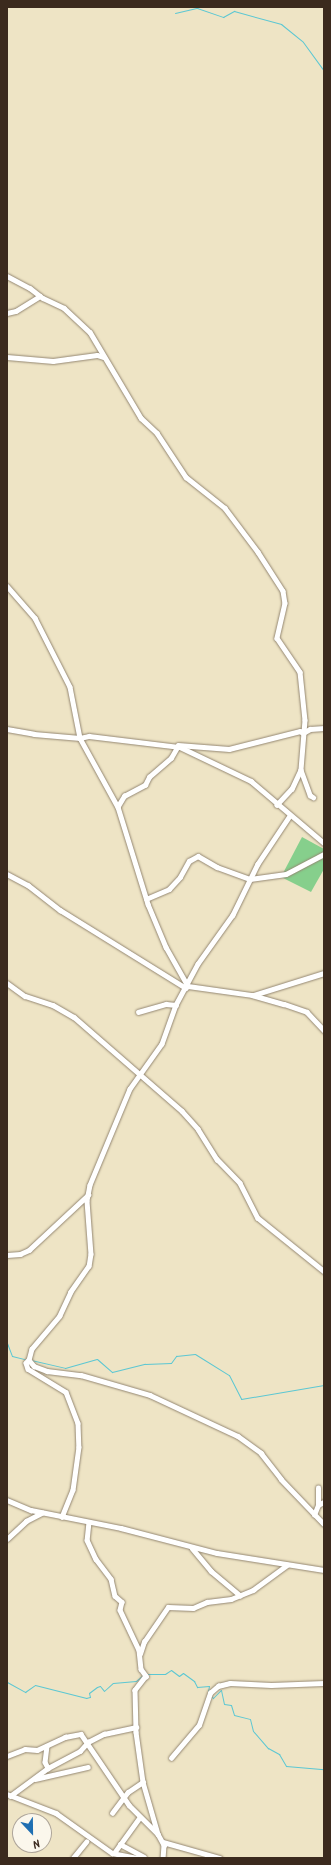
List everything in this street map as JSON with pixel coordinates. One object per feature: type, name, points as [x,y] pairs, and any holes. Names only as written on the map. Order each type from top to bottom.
[{"type":"street","points":[[7,276],[30,288],[40,296],[64,308],[90,332],[103,357],[141,418],[157,433],[180,470],[189,480],[225,508],[258,552],[283,591],[285,603],[277,638],[300,672],[304,708],[302,770],[310,795],[314,797]]},
{"type":"street","points":[[7,313],[16,311],[40,296]]},
{"type":"street","points":[[7,357],[53,361],[97,355],[103,357]]},
{"type":"street","points":[[7,586],[35,618],[68,683],[80,738],[118,806],[146,900],[166,947],[187,987]]},
{"type":"street","points":[[168,745],[204,745],[227,750],[300,731],[303,733],[312,728],[324,728]]},
{"type":"street","points":[[7,729],[80,738],[89,736],[178,746],[246,778],[324,843]]},
{"type":"street","points":[[118,806],[124,796],[146,784],[149,777],[171,758],[178,746]]},
{"type":"street","points":[[277,805],[292,789],[302,770]]},
{"type":"street","points":[[62,1517],[73,1490],[79,1447],[78,1423],[66,1392],[28,1369],[26,1363],[29,1360],[32,1348],[60,1316],[71,1292],[89,1266],[91,1254],[88,1195],[93,1176],[139,1074],[162,1044],[176,1005],[201,959],[233,915],[250,879],[290,816]]},
{"type":"street","points":[[146,900],[169,889],[180,877],[189,861],[198,856],[216,868],[250,879],[286,874],[324,854]]},
{"type":"street","points":[[7,874],[28,885],[60,910],[187,987],[252,996],[307,1012],[324,1030]]},
{"type":"street","points":[[252,996],[324,973]]},
{"type":"street","points":[[7,983],[25,996],[53,1006],[74,1017],[182,1111],[197,1127],[215,1156],[240,1183],[258,1218],[324,1271]]},
{"type":"street","points":[[138,1012],[166,1004],[176,1005]]},
{"type":"street","points":[[7,1255],[20,1254],[30,1250],[88,1195]]},
{"type":"street","points":[[29,1360],[34,1366],[52,1372],[81,1375],[150,1395],[238,1436],[262,1452],[281,1479],[324,1524]]},
{"type":"street","points":[[314,1515],[318,1505],[318,1488]]},
{"type":"street","points":[[7,1500],[42,1513],[89,1522],[192,1548],[324,1570]]},
{"type":"street","points":[[318,1505],[324,1502]]},
{"type":"street","points":[[7,1539],[26,1521],[42,1513]]},
{"type":"street","points":[[89,1522],[87,1540],[96,1559],[111,1579],[115,1596],[122,1602],[120,1610],[140,1655],[141,1669],[146,1676],[135,1690],[136,1727],[143,1782],[158,1834]]},
{"type":"street","points":[[192,1548],[211,1572],[240,1595]]},
{"type":"street","points":[[140,1655],[144,1642],[168,1607],[193,1608],[240,1595],[253,1590],[287,1565]]},
{"type":"street","points":[[171,1758],[199,1725],[210,1693],[218,1686],[230,1683],[271,1685],[324,1683]]},
{"type":"street","points":[[9,1795],[48,1768],[80,1751],[88,1742],[104,1734],[136,1727]]},
{"type":"street","points":[[7,1756],[25,1749],[37,1750],[77,1733],[88,1742],[98,1762],[140,1817],[158,1834],[163,1842],[163,1858]]},
{"type":"street","points":[[47,1746],[45,1762],[48,1768]]},
{"type":"street","points":[[31,1780],[88,1767]]},
{"type":"street","points":[[112,1812],[124,1796],[143,1782]]},
{"type":"street","points":[[9,1795],[56,1813],[117,1855],[137,1858]]},
{"type":"street","points":[[117,1855],[120,1844],[140,1817]]},
{"type":"street","points":[[73,1858],[86,1842]]},
{"type":"street","points":[[163,1842],[220,1858]]},
{"type":"street","points":[[120,1844],[144,1857]]},
{"type":"green space","points":[[302,837],[324,849],[324,869],[311,892],[281,877]]},
{"type":"waterway","points":[[175,13],[197,8],[223,17],[234,11],[281,24],[303,42],[324,71]]},
{"type":"waterway","points":[[7,1343],[12,1356],[28,1360]]},
{"type":"waterway","points":[[31,1360],[65,1368],[97,1359],[112,1372],[145,1364],[171,1363],[176,1356],[195,1354],[229,1375],[241,1399],[324,1385]]},
{"type":"waterway","points":[[147,1674],[165,1674],[171,1670],[179,1676],[183,1673],[194,1681],[197,1687],[209,1686],[208,1691]]},
{"type":"waterway","points":[[7,1682],[25,1692],[35,1685],[86,1698],[90,1697],[89,1693],[97,1687],[100,1686],[104,1691],[113,1683],[136,1681],[144,1674]]},
{"type":"waterway","points":[[211,1696],[213,1698],[221,1690],[224,1704],[231,1705],[234,1715],[250,1719],[253,1731],[268,1748],[279,1754],[286,1766],[324,1769]]}]
